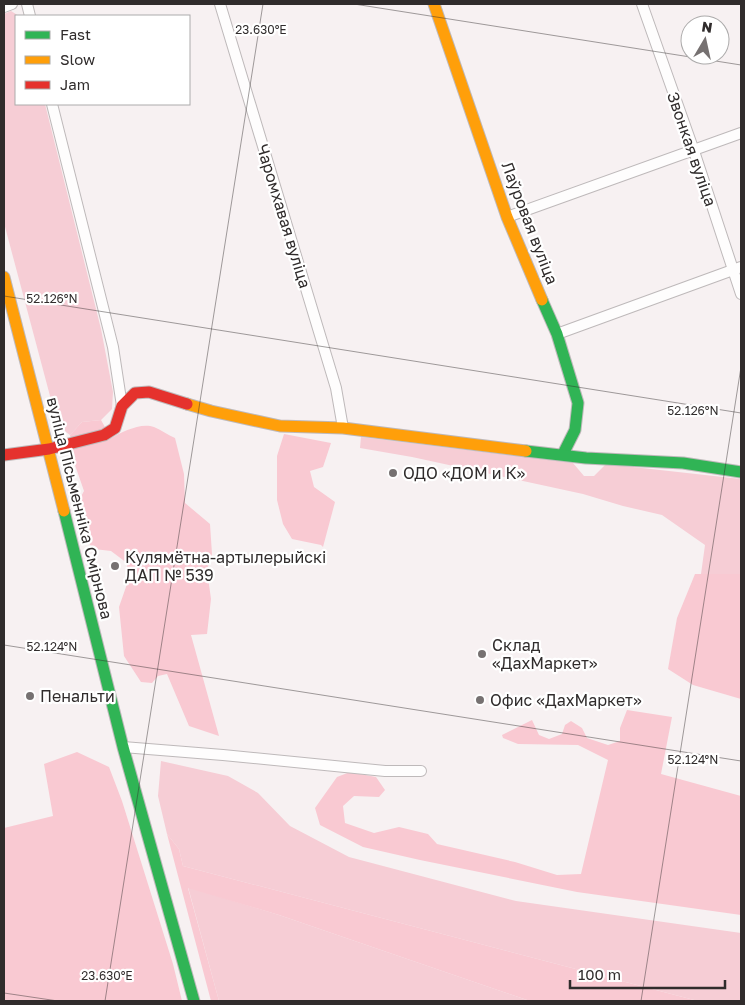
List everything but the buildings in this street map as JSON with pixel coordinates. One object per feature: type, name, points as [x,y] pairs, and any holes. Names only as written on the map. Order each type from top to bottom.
[{"type":"street","points":[[4,7],[12,4]]},
{"type":"street","name":"Чаромхавая вуліца","points":[[220,4],[336,388],[343,428]]},
{"type":"street","name":"Лаўровая вуліца","points":[[434,4],[507,217],[557,334],[578,403],[575,430],[563,454]]},
{"type":"street","name":"Звонкая вуліца","points":[[642,4],[737,268],[741,294]]},
{"type":"street","points":[[4,455],[49,449],[104,435],[115,428],[122,406],[113,347],[52,105]]},
{"type":"street","points":[[507,217],[694,151],[741,132]]},
{"type":"street","points":[[557,334],[737,268]]},
{"type":"street","name":"вуліца Пісьменніка Смірнова","points":[[4,277],[123,747],[194,1001]]},
{"type":"street","points":[[122,406],[135,393],[149,392],[211,412],[280,426],[343,428],[586,458],[683,463],[741,472]]},
{"type":"street","points":[[123,747],[385,771],[421,771]]},
{"type":"shaded area","points":[[11,11],[17,15],[15,15],[15,105],[45,105],[101,329],[113,392],[112,409],[101,420],[82,422],[70,435],[58,426],[4,223],[4,14]]},
{"type":"shaded area","points":[[101,420],[111,438],[132,428],[149,426],[175,438],[184,474],[185,503],[210,524],[212,554],[207,570],[211,599],[207,634],[191,635],[219,736],[189,726],[167,674],[158,676],[152,683],[141,682],[124,656],[119,607],[127,584],[127,563],[111,551],[94,549],[90,545],[78,502],[84,491],[75,465],[70,435],[82,422]]},
{"type":"shaded area","points":[[284,434],[331,443],[323,467],[310,471],[314,487],[335,502],[323,547],[292,539],[283,524],[277,500],[277,456]]},
{"type":"shaded area","points":[[361,437],[573,463],[584,476],[594,476],[606,464],[741,479],[741,638],[697,603],[705,545],[662,515],[583,494],[412,457],[360,448]]},
{"type":"shaded area","points":[[695,574],[741,574],[741,699],[693,685],[668,669],[677,618]]},
{"type":"shaded area","points":[[627,710],[672,717],[661,774],[741,796],[741,915],[577,892],[420,860],[363,847],[320,825],[315,808],[337,777],[350,772],[376,777],[385,790],[379,797],[354,796],[343,806],[345,823],[374,833],[399,827],[428,834],[437,844],[515,862],[557,875],[581,874],[608,760],[578,745],[518,744],[503,738],[502,735],[532,720],[539,735],[549,739],[562,734],[565,725],[571,721],[582,728],[587,738],[608,745],[620,741],[620,728]]},
{"type":"shaded area","points":[[77,752],[109,767],[122,801],[173,964],[182,1001],[4,1001],[4,828],[53,816],[44,764]]},
{"type":"shaded area","points":[[161,761],[228,776],[258,793],[290,826],[349,857],[516,901],[741,933],[741,1001],[698,1001],[183,866],[179,849],[167,834],[158,796]]},
{"type":"shaded area","points":[[167,834],[179,849],[183,866],[698,1001],[530,1001],[279,915],[188,888],[219,1001],[211,1001]]},
{"type":"shaded area","points":[[188,887],[279,915],[530,1001],[219,1001]]},
{"type":"traffic: fast","points":[[542,300],[557,334],[578,403],[575,430],[563,454]]},
{"type":"traffic: fast","points":[[526,451],[586,458],[683,463],[741,472]]},
{"type":"traffic: fast","points":[[64,511],[123,747],[194,1001]]},
{"type":"traffic: slow","points":[[434,4],[507,217],[542,300]]},
{"type":"traffic: slow","points":[[4,277],[64,511]]},
{"type":"traffic: slow","points":[[187,404],[280,426],[343,428],[526,451]]},
{"type":"traffic: jam","points":[[4,455],[49,449],[104,435],[115,428],[122,406],[135,393],[149,392],[187,404]]},
{"type":"place","name":"ОДО «ДОМ и К»","points":[[393,473]]},
{"type":"place","name":"Кулямётна-артылерыйскі ДАП № 539","points":[[115,566]]},
{"type":"place","name":"Склад «ДахМаркет»","points":[[482,654]]},
{"type":"place","name":"Пенальти","points":[[30,696]]},
{"type":"place","name":"Офис «ДахМаркет»","points":[[480,700]]}]
